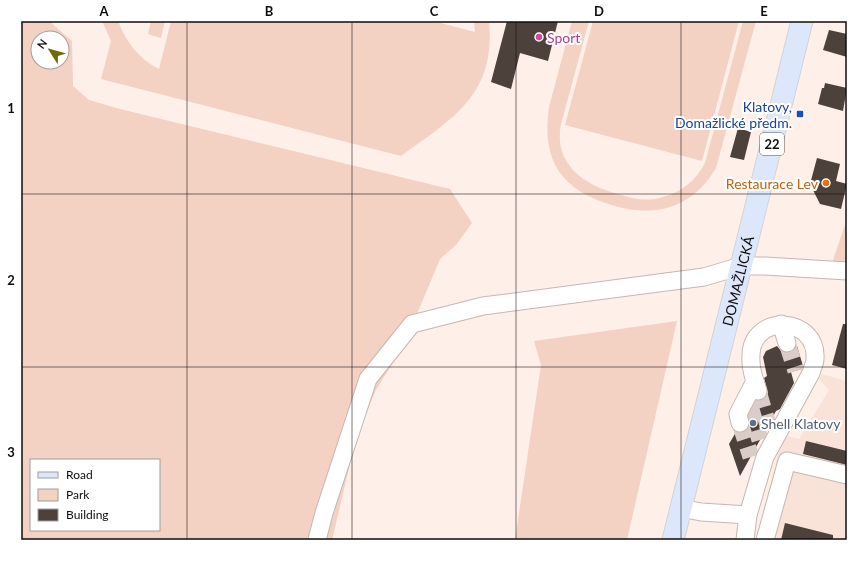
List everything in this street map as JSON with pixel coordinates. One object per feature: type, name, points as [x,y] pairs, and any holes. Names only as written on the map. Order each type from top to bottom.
[{"type":"main road","name":"DOMAŽLICKÁ","points":[[673,540],[802,21]]},
{"type":"lane","points":[[317,540],[324,513],[368,379],[412,324],[483,306],[704,277],[741,266],[771,266],[847,271]]},
{"type":"lane","points":[[781,324],[787,343]]},
{"type":"lane","points":[[740,423],[738,414],[752,394],[751,354],[753,346],[766,329],[781,324],[797,327],[806,334],[812,345],[815,359],[811,374],[802,390],[767,435],[758,457],[758,480],[748,515],[745,540]]},
{"type":"lane","points":[[796,371],[802,390]]},
{"type":"lane","points":[[766,540],[787,461],[847,475]]},
{"type":"lane","points":[[681,508],[701,512],[748,515]]},
{"type":"shaded area","points":[[822,374],[847,381],[847,540],[756,540],[779,450],[787,436],[799,439],[829,390],[819,379]]},
{"type":"green space","points":[[21,21],[49,21],[59,30],[30,30],[30,70],[70,70],[70,39],[72,41],[73,86],[89,100],[120,109],[450,189],[472,223],[456,245],[440,259],[404,345],[376,390],[358,431],[332,540],[21,540]]},
{"type":"green space","points":[[102,21],[118,21],[129,43],[139,55],[159,69],[171,21],[433,21],[475,32],[474,21],[489,21],[489,46],[486,68],[478,86],[467,102],[454,116],[401,156],[101,79],[111,41]]},
{"type":"green space","points":[[151,21],[165,21],[161,38],[148,34]]},
{"type":"green space","points":[[572,21],[589,21],[561,124],[560,138],[562,151],[574,171],[594,185],[624,196],[646,200],[657,199],[682,189],[693,180],[705,163],[743,21],[756,21],[716,168],[707,181],[685,200],[673,206],[659,210],[645,211],[615,206],[597,200],[581,192],[569,183],[559,172],[552,159],[548,144],[547,126],[549,107]]},
{"type":"green space","points":[[593,21],[739,21],[702,161],[565,125]]},
{"type":"green space","points":[[847,219],[847,263],[832,263]]},
{"type":"green space","points":[[677,321],[627,540],[515,540],[541,365],[534,341]]},
{"type":"building","points":[[507,21],[558,21],[548,61],[520,53],[511,89],[491,82]]},
{"type":"building","points":[[829,30],[847,34],[847,57],[823,50]]},
{"type":"building","points":[[825,83],[847,88],[843,111],[818,104],[822,88],[824,88]]},
{"type":"building","points":[[738,128],[751,132],[744,160],[730,157]]},
{"type":"building","name":"Restaurace Lev","points":[[817,158],[840,164],[836,181],[847,184],[841,209],[820,204],[810,184]]},
{"type":"building","points":[[843,324],[847,324],[847,369],[832,365]]},
{"type":"building","points":[[777,346],[785,353],[790,352],[797,346],[803,366],[802,369],[791,372],[794,383],[780,409],[776,411],[740,476],[729,444],[736,432],[742,433],[747,430],[750,426],[749,415],[756,401],[762,400],[768,393],[764,378],[767,376],[763,357],[766,351]]},
{"type":"building","points":[[806,441],[847,451],[847,465],[803,454]]},
{"type":"building","points":[[785,523],[833,535],[833,540],[781,540]]},
{"type":"tunnel","points":[[787,343],[796,371]]},
{"type":"tunnel","points":[[758,391],[768,425]]},
{"type":"tunnel","points":[[750,406],[760,440]]},
{"type":"tunnel","points":[[740,423],[751,457]]},
{"type":"place","name":"Sport","points":[[539,37]]},
{"type":"place","name":"Klatovy, Domažlické předm.","points":[[800,114]]},
{"type":"place","name":"Restaurace Lev","points":[[826,183]]},
{"type":"place","name":"Shell Klatovy","points":[[753,423]]}]
